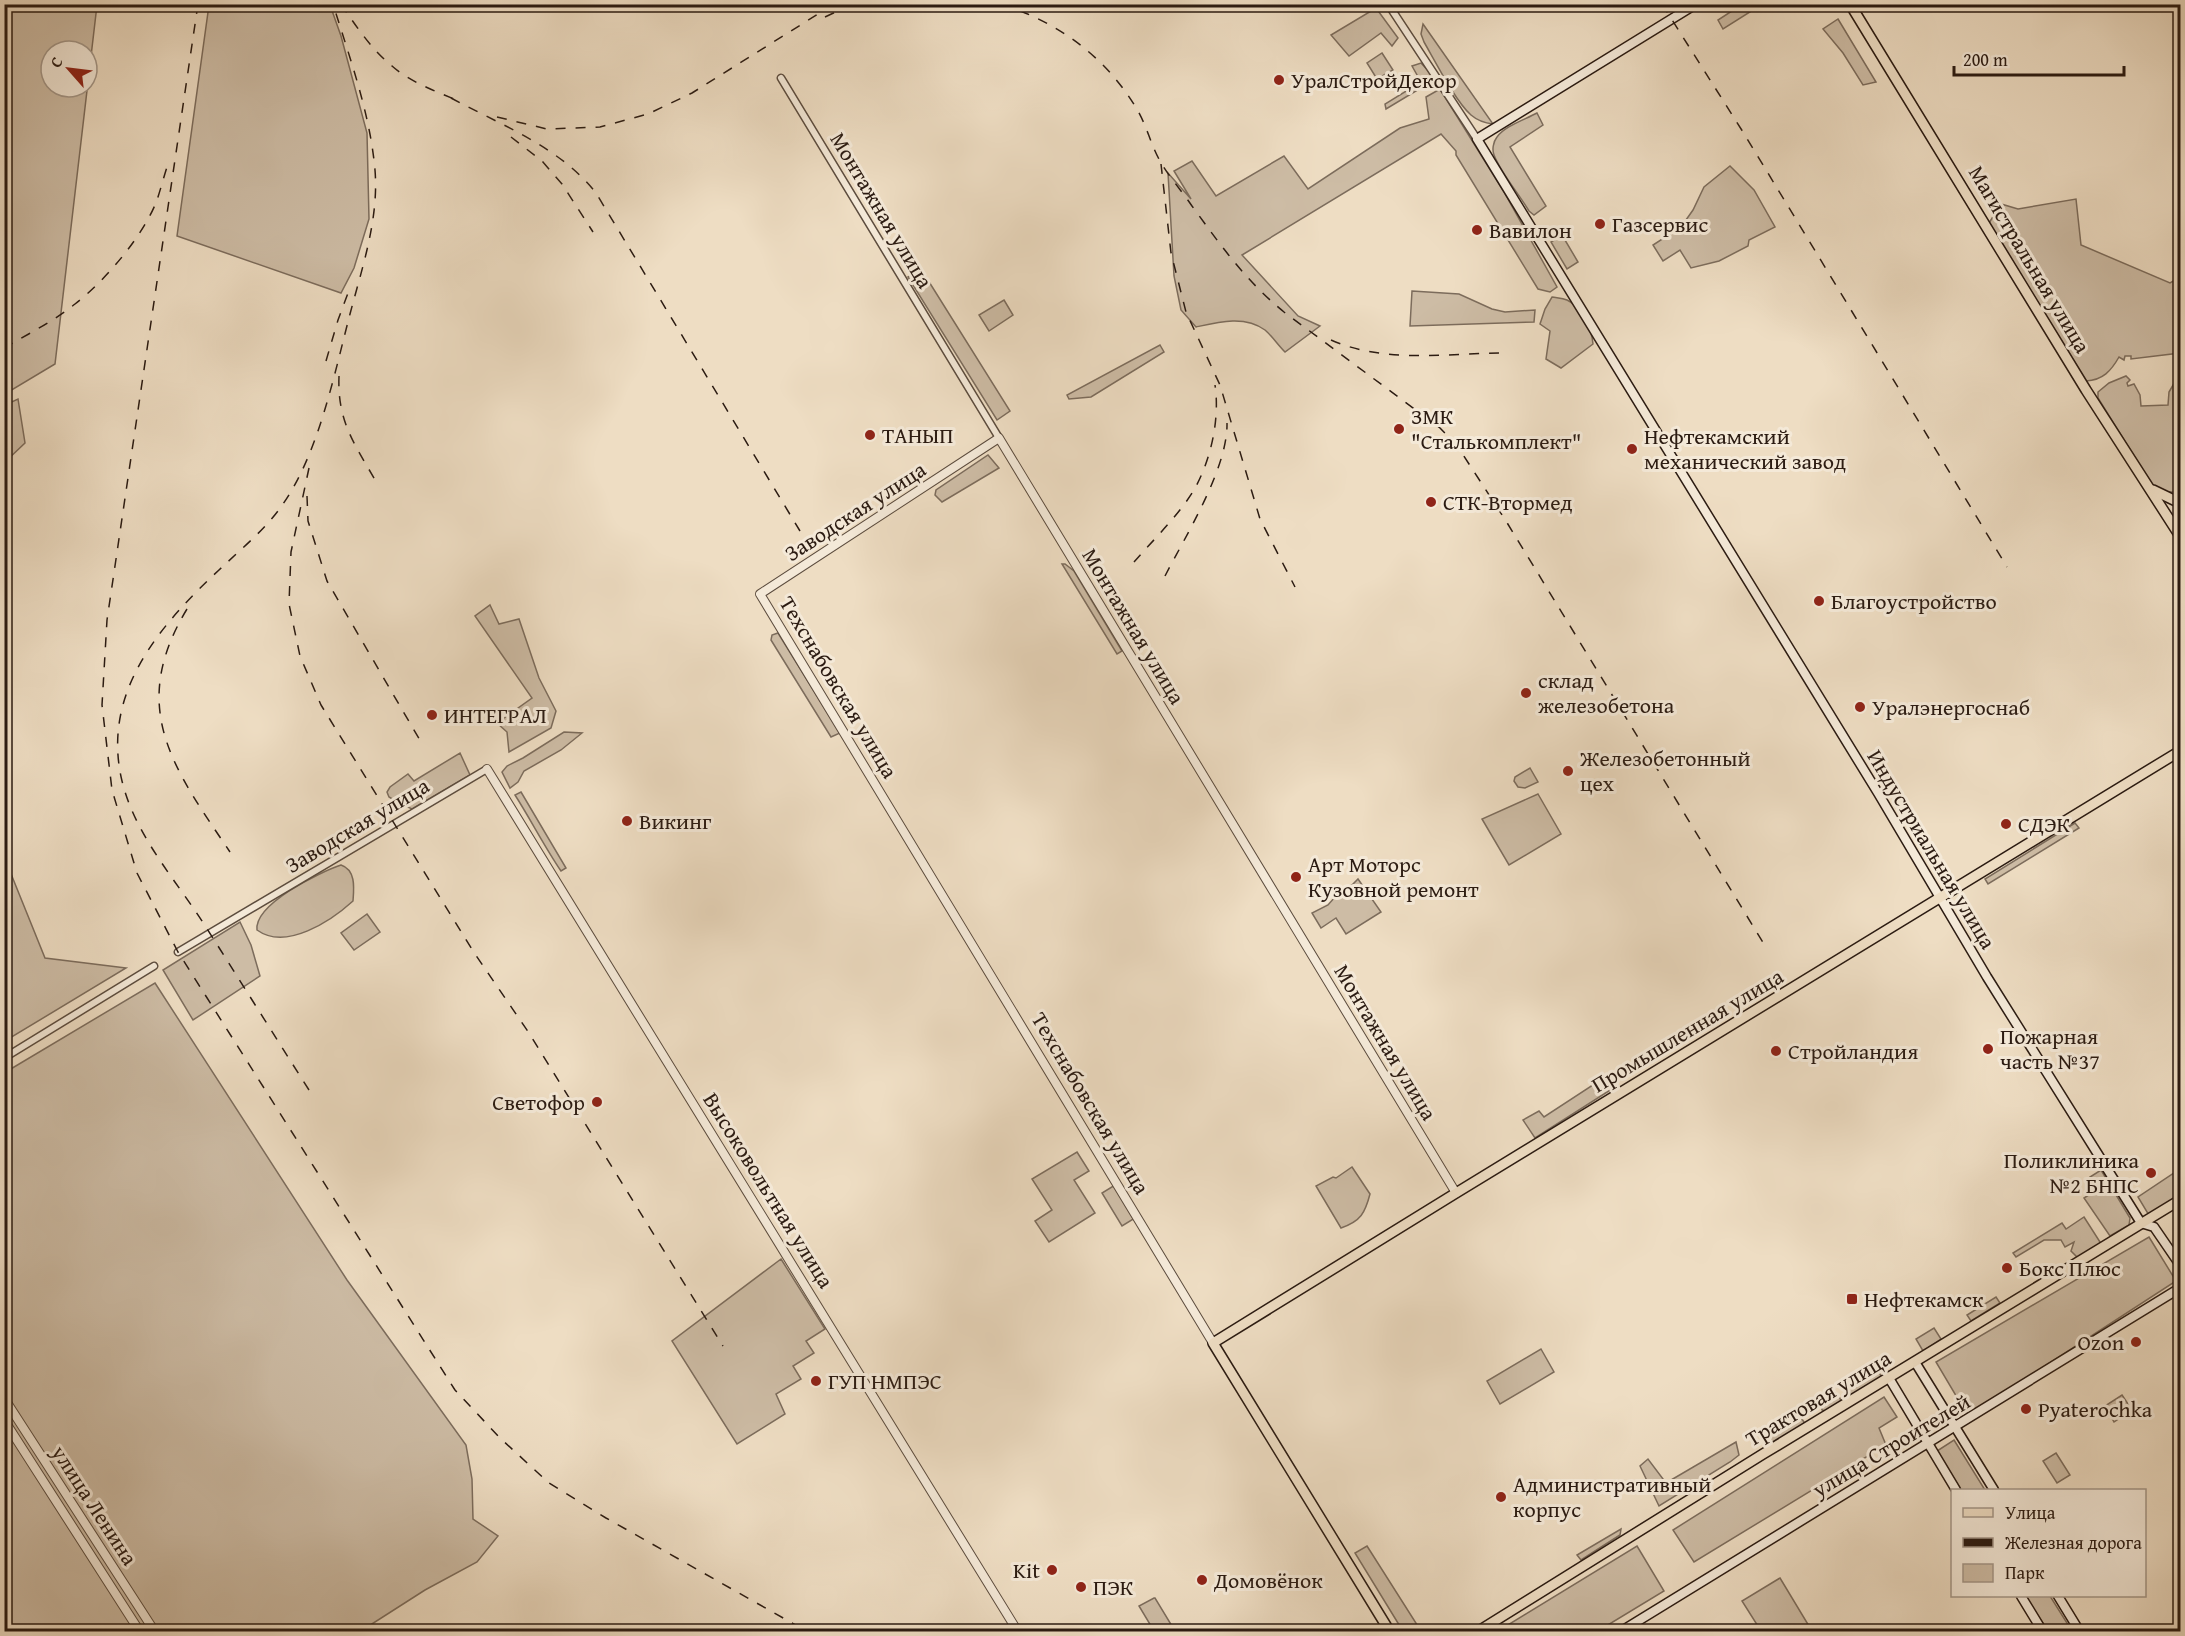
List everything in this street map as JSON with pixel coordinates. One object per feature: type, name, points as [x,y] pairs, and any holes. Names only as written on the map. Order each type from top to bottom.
[{"type":"main road","points":[[1477,139],[1695,4]]},
{"type":"main road","name":"Магистральная улица","points":[[1850,4],[2086,390],[2179,536]]},
{"type":"main road","name":"Индустриальная улица","points":[[1477,139],[1987,977],[2141,1223]]},
{"type":"main road","points":[[2149,488],[2181,503]]},
{"type":"main road","name":"Магистральная улица","points":[[2179,536],[2181,519]]},
{"type":"main road","name":"Промышленная улица","points":[[1213,1343],[2181,751]]},
{"type":"main road","name":"Трактовая улица","points":[[1477,1632],[2181,1200]]},
{"type":"main road","points":[[2141,1223],[2154,1227],[2181,1265]]},
{"type":"main road","name":"улица Строителей","points":[[1620,1632],[2181,1288]]},
{"type":"main road","name":"Техснабовская улица","points":[[1213,1343],[1390,1632]]},
{"type":"main road","points":[[1915,1362],[1993,1489]]},
{"type":"main road","points":[[1889,1378],[1955,1489]]},
{"type":"main road","points":[[2022,1597],[2043,1632]]},
{"type":"main road","points":[[2059,1597],[2080,1632]]},
{"type":"street","name":"Индустриальная улица","points":[[1388,4],[1477,139]]},
{"type":"street","name":"Монтажная улица","points":[[781,78],[1456,1193]]},
{"type":"street","name":"Заводская улица","points":[[760,594],[999,438]]},
{"type":"street","name":"Техснабовская улица","points":[[760,594],[1213,1343]]},
{"type":"street","name":"Заводская улица","points":[[178,952],[487,769]]},
{"type":"street","name":"Высоковольтная улица","points":[[487,769],[1018,1632]]},
{"type":"street","points":[[4,1058],[154,966]]},
{"type":"street","name":"улица Ленина","points":[[4,1398],[155,1632]]},
{"type":"street","name":"улица Ленина","points":[[4,1420],[140,1632]]},
{"type":"green space","points":[[4,5],[97,5],[93,39],[39,39],[39,99],[86,99],[55,364],[5,394]]},
{"type":"green space","points":[[209,5],[330,5],[341,36],[367,133],[369,219],[354,268],[341,293],[177,236]]},
{"type":"green space","points":[[1741,5],[1761,5],[1723,29],[1718,20]]},
{"type":"green space","points":[[1376,8],[1398,38],[1392,46],[1381,33],[1349,56],[1331,35]]},
{"type":"green space","points":[[1838,19],[1876,82],[1863,85],[1843,53],[1823,29]]},
{"type":"green space","points":[[1423,24],[1493,124],[1476,119],[1459,101],[1424,42],[1421,34]]},
{"type":"green space","points":[[1382,53],[1393,70],[1377,79],[1367,63]]},
{"type":"green space","points":[[1421,63],[1434,77],[1431,82],[1386,109],[1385,104],[1421,82],[1412,66]]},
{"type":"green space","points":[[1440,89],[1504,192],[1557,287],[1550,292],[1538,289],[1456,155],[1456,151],[1441,134],[1242,255],[1298,316],[1320,326],[1285,352],[1265,330],[1249,322],[1231,321],[1196,327],[1181,310],[1174,276],[1168,173],[1191,199],[1174,171],[1192,161],[1216,196],[1284,156],[1308,189],[1400,128],[1429,119],[1426,97]]},
{"type":"green space","points":[[1537,113],[1543,125],[1510,147],[1546,206],[1534,215],[1501,169],[1493,148],[1500,133]]},
{"type":"green space","points":[[1730,166],[1754,190],[1775,227],[1749,240],[1748,246],[1719,261],[1691,268],[1680,250],[1663,261],[1653,245],[1681,227],[1693,210],[1704,187]]},
{"type":"green space","points":[[2076,199],[2081,245],[2170,283],[2180,277],[2180,353],[2131,359],[2131,356],[2125,356],[2124,360],[2119,357],[2106,374],[2086,381],[1989,223],[2001,204],[2018,209]]},
{"type":"green space","points":[[1562,235],[1578,262],[1567,269],[1551,242]]},
{"type":"green space","points":[[921,269],[1010,411],[997,420],[908,277]]},
{"type":"green space","points":[[1412,291],[1459,294],[1492,309],[1505,312],[1535,310],[1534,322],[1410,326]]},
{"type":"green space","points":[[1552,297],[1567,300],[1577,307],[1588,326],[1593,344],[1561,368],[1546,359],[1550,331],[1540,324]]},
{"type":"green space","points":[[1004,300],[1013,315],[989,331],[979,315]]},
{"type":"green space","points":[[1160,345],[1164,352],[1091,397],[1069,399],[1067,395]]},
{"type":"green space","points":[[2180,373],[2180,492],[2162,492],[2152,485],[2098,398],[2098,392],[2109,383],[2126,376],[2130,380],[2127,383],[2128,386],[2134,384],[2140,395],[2141,406],[2168,405],[2169,392]]},
{"type":"green space","points":[[18,399],[25,443],[5,462],[5,405]]},
{"type":"green space","points":[[988,455],[999,468],[942,502],[935,495],[936,490]]},
{"type":"green space","points":[[1062,564],[1074,571],[1122,651],[1117,654]]},
{"type":"green space","points":[[490,605],[499,624],[519,619],[539,678],[556,711],[551,728],[509,752],[507,732],[497,723],[532,698],[475,616]]},
{"type":"green space","points":[[778,633],[840,733],[831,737],[771,640],[772,635]]},
{"type":"green space","points":[[564,732],[582,733],[561,750],[524,771],[518,782],[510,788],[502,772],[507,766]]},
{"type":"green space","points":[[460,753],[470,775],[412,809],[389,797],[387,792],[390,787],[408,774],[414,781]]},
{"type":"green space","points":[[1530,768],[1538,782],[1525,788],[1518,787],[1514,781],[1515,777]]},
{"type":"green space","points":[[521,792],[566,868],[561,871],[515,795]]},
{"type":"green space","points":[[1538,794],[1561,834],[1509,865],[1482,819]]},
{"type":"green space","points":[[2075,823],[2079,828],[1988,884],[1985,879]]},
{"type":"green space","points":[[5,859],[45,958],[126,968],[5,1041]]},
{"type":"green space","points":[[341,865],[346,867],[352,875],[354,885],[353,901],[344,909],[321,925],[294,935],[269,936],[257,930],[259,920],[277,900],[304,882]]},
{"type":"green space","points":[[1358,879],[1381,912],[1346,934],[1336,918],[1321,928],[1312,913],[1328,905],[1344,887],[1352,885]]},
{"type":"green space","points":[[367,914],[380,932],[354,950],[341,933]]},
{"type":"green space","points":[[240,922],[251,945],[260,976],[193,1020],[163,970]]},
{"type":"green space","points":[[155,983],[347,1280],[466,1445],[472,1479],[473,1519],[498,1536],[477,1562],[425,1590],[361,1631],[5,1631],[4,1073]]},
{"type":"green space","points":[[1605,1077],[1612,1089],[1535,1138],[1523,1120],[1539,1111],[1544,1117]]},
{"type":"green space","points":[[1077,1152],[1089,1171],[1074,1180],[1095,1213],[1049,1242],[1035,1221],[1052,1210],[1032,1179]]},
{"type":"green space","points":[[1352,1167],[1370,1194],[1361,1216],[1341,1228],[1316,1186],[1333,1177],[1336,1178]]},
{"type":"green space","points":[[2180,1169],[2180,1197],[2150,1217],[2138,1197]]},
{"type":"green space","points":[[2101,1170],[2130,1218],[2129,1225],[2110,1236],[2084,1198],[2098,1189],[2090,1177]]},
{"type":"green space","points":[[1115,1185],[1135,1218],[1122,1226],[1102,1193]]},
{"type":"green space","points":[[2084,1217],[2100,1242],[2100,1251],[2082,1262],[2071,1251],[2074,1242],[2065,1247],[2061,1240],[2044,1240],[2016,1257],[2013,1253],[2062,1223],[2066,1229]]},
{"type":"green space","points":[[2149,1237],[2176,1281],[1968,1416],[1936,1362]]},
{"type":"green space","points":[[781,1259],[825,1329],[806,1341],[814,1353],[793,1366],[801,1379],[776,1394],[785,1414],[737,1444],[672,1341]]},
{"type":"green space","points":[[1996,1297],[2000,1303],[1971,1321],[1967,1315]]},
{"type":"green space","points":[[1934,1328],[1941,1339],[1923,1351],[1916,1339]]},
{"type":"green space","points":[[1541,1349],[1554,1372],[1500,1404],[1487,1381]]},
{"type":"green space","points":[[1874,1363],[1881,1376],[1880,1380],[1853,1397],[1844,1385]]},
{"type":"green space","points":[[1828,1391],[1838,1394],[1842,1403],[1828,1412],[1822,1410],[1821,1400]]},
{"type":"green space","points":[[2122,1395],[2132,1410],[2114,1422],[2105,1406]]},
{"type":"green space","points":[[1884,1397],[1897,1417],[1879,1428],[1886,1445],[1694,1562],[1673,1530]]},
{"type":"green space","points":[[1792,1411],[1797,1412],[1804,1426],[1773,1444],[1763,1437],[1762,1429]]},
{"type":"green space","points":[[1954,1440],[1984,1489],[1960,1489],[1937,1451]]},
{"type":"green space","points":[[1736,1442],[1739,1455],[1659,1506],[1640,1466],[1648,1459],[1666,1483]]},
{"type":"green space","points":[[2056,1453],[2070,1475],[2057,1483],[2043,1461]]},
{"type":"green space","points":[[1621,1529],[1620,1535],[1581,1560],[1577,1555]]},
{"type":"green space","points":[[1367,1546],[1421,1631],[1403,1631],[1401,1628],[1355,1553]]},
{"type":"green space","points":[[1637,1546],[1664,1591],[1598,1631],[1498,1631]]},
{"type":"green space","points":[[1780,1578],[1812,1631],[1761,1631],[1742,1601]]},
{"type":"green space","points":[[2026,1597],[2051,1597],[2072,1631],[2048,1631]]},
{"type":"green space","points":[[1155,1598],[1175,1631],[1154,1631],[1139,1606]]},
{"type":"railway","points":[[198,4],[107,620],[102,705],[112,790],[137,873],[178,952],[455,1390],[500,1438],[549,1483],[606,1518],[808,1632]]},
{"type":"railway","points":[[309,1090],[204,924],[146,838],[128,801],[122,781],[118,749],[120,719],[128,690],[140,664],[156,638],[176,614],[261,530],[283,504],[306,461],[324,412],[368,243],[376,188],[369,128],[333,4]]},
{"type":"railway","points":[[341,4],[371,45],[399,72],[415,82],[459,101]]},
{"type":"railway","points":[[497,117],[547,129],[600,127],[648,114],[692,93],[834,4]]},
{"type":"railway","points":[[825,17],[844,8],[860,4]]},
{"type":"railway","points":[[1001,4],[1043,21],[1062,32],[1097,59],[1126,92],[1138,111],[1167,173],[1246,275],[1284,312],[1440,428],[1458,447],[1506,521],[1767,949]]},
{"type":"railway","points":[[1662,4],[1743,132],[2007,567]]},
{"type":"railway","points":[[451,98],[529,138],[565,163],[596,193],[800,531]]},
{"type":"railway","points":[[511,137],[542,161],[562,184],[593,232]]},
{"type":"railway","points":[[4,348],[67,310],[111,270],[151,214],[168,164]]},
{"type":"railway","points":[[1161,164],[1171,253],[1186,312],[1220,385],[1260,519],[1295,587]]},
{"type":"railway","points":[[326,361],[348,293]]},
{"type":"railway","points":[[1331,340],[1371,352],[1392,354],[1499,353]]},
{"type":"railway","points":[[339,376],[339,393],[345,421],[355,446],[378,485]]},
{"type":"railway","points":[[1134,562],[1181,509],[1200,478],[1213,439],[1216,412],[1215,385]]},
{"type":"railway","points":[[1165,576],[1213,480],[1221,460],[1227,423]]},
{"type":"railway","points":[[309,468],[291,552],[289,604],[300,656],[321,705],[473,951],[529,1033],[723,1346]]},
{"type":"railway","points":[[307,496],[308,521],[327,581],[421,742]]},
{"type":"railway","points":[[187,609],[169,644],[161,677],[159,708],[165,736],[176,765],[191,793],[230,852]]},
{"type":"place","name":"УралСтройДекор","points":[[1279,80]]},
{"type":"place","name":"Газсервис","points":[[1600,224]]},
{"type":"place","name":"Вавилон","points":[[1477,230]]},
{"type":"place","name":"ЗМК \"Сталькомплект\"","points":[[1399,429]]},
{"type":"place","name":"ТАНЫП","points":[[870,435]]},
{"type":"place","name":"Нефтекамский механический завод","points":[[1632,449]]},
{"type":"place","name":"СТК-Втормед","points":[[1431,502]]},
{"type":"place","name":"Благоустройство","points":[[1819,601]]},
{"type":"place","name":"склад железобетона","points":[[1526,693]]},
{"type":"place","name":"Уралэнергоснаб","points":[[1860,707]]},
{"type":"place","name":"ИНТЕГРАЛ","points":[[432,715]]},
{"type":"place","name":"Железобетонный цех","points":[[1568,771]]},
{"type":"place","name":"Викинг","points":[[627,821]]},
{"type":"place","name":"СДЭК","points":[[2006,824]]},
{"type":"place","name":"Арт Моторс Кузовной ремонт","points":[[1296,877]]},
{"type":"place","name":"Пожарная часть №37","points":[[1988,1049]]},
{"type":"place","name":"Стройландия","points":[[1776,1051]]},
{"type":"place","name":"Светофор","points":[[597,1102]]},
{"type":"place","name":"Поликлиника №2 БНПС","points":[[2151,1173]]},
{"type":"place","name":"Бокс Плюс","points":[[2007,1268]]},
{"type":"place","name":"Нефтекамск","points":[[1852,1299]]},
{"type":"place","name":"Ozon","points":[[2136,1342]]},
{"type":"place","name":"ГУП НМПЭС","points":[[816,1381]]},
{"type":"place","name":"Pyaterochka","points":[[2026,1409]]},
{"type":"place","name":"Административный корпус","points":[[1501,1497]]},
{"type":"place","name":"Kit","points":[[1052,1570]]},
{"type":"place","name":"Домовёнок","points":[[1202,1580]]},
{"type":"place","name":"ПЭК","points":[[1081,1587]]}]
